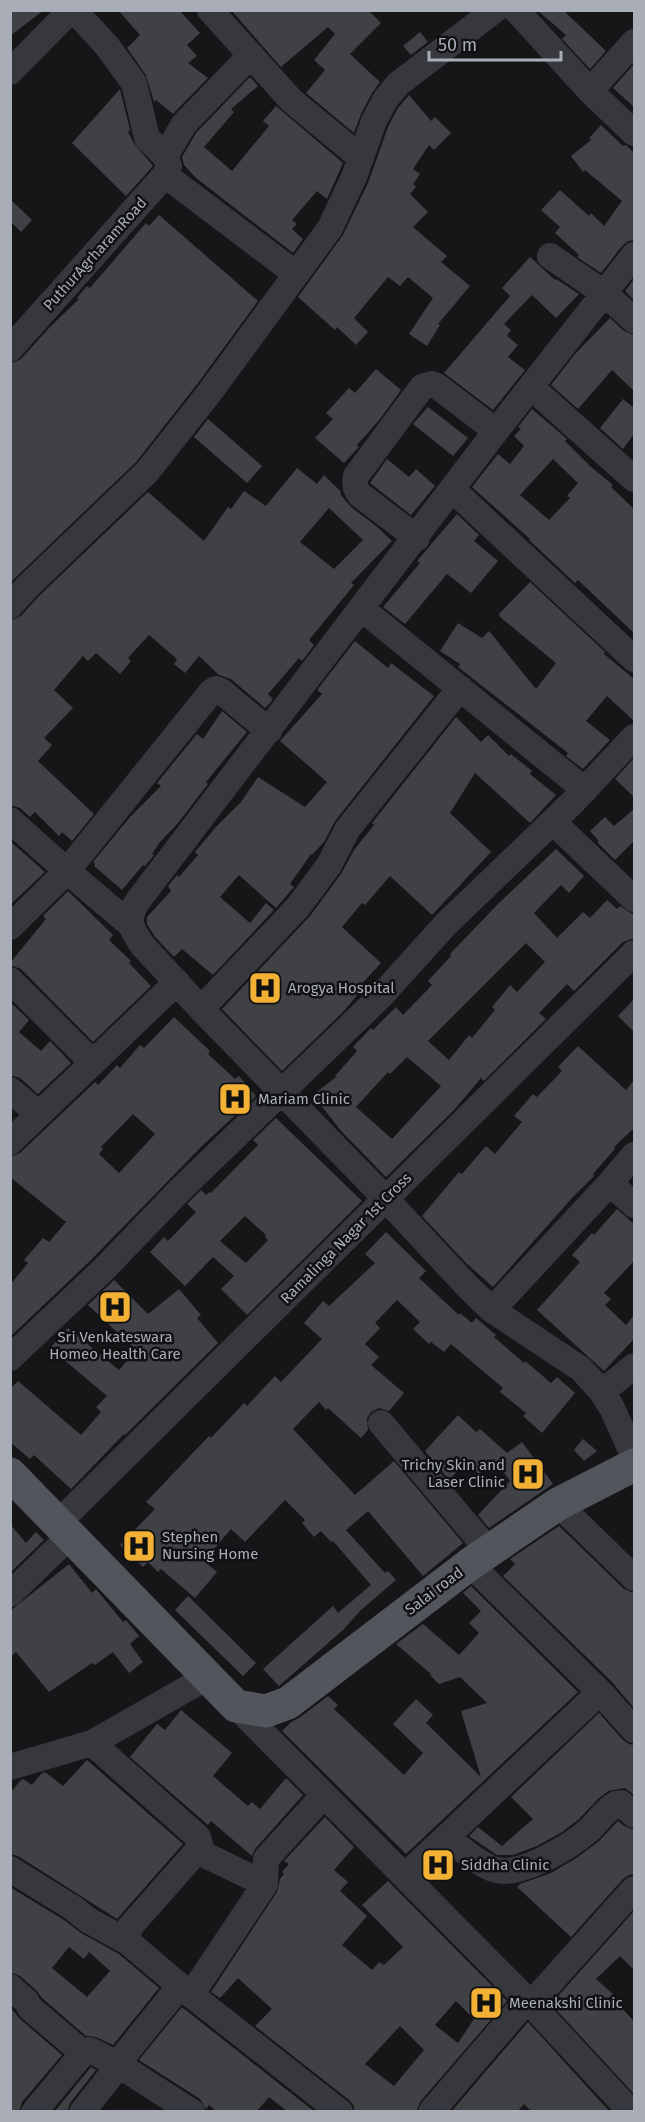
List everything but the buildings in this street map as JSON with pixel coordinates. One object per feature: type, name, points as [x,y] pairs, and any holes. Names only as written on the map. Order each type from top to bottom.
[{"type":"main road","name":"Salai road","points":[[236,1706],[266,1711],[288,1703],[479,1557],[558,1504],[634,1465]]},
{"type":"main road","points":[[10,1474],[236,1706]]},
{"type":"street","points":[[10,72],[72,10],[107,46],[134,83],[147,138],[165,165],[296,274]]},
{"type":"street","points":[[210,10],[291,100],[361,158]]},
{"type":"street","points":[[10,606],[27,586],[147,472],[210,392],[330,228],[354,177],[374,121],[385,100],[398,84],[495,10]]},
{"type":"street","points":[[516,10],[590,91],[634,133]]},
{"type":"street","points":[[590,91],[634,42]]},
{"type":"street","name":"PuthurAgrharamRoad","points":[[10,349],[165,165],[184,124],[251,55]]},
{"type":"street","points":[[131,925],[131,914],[137,902],[417,538],[496,431],[634,255]]},
{"type":"street","points":[[550,256],[604,293],[634,320]]},
{"type":"street","points":[[417,538],[356,491],[356,476],[422,387],[432,384],[437,386],[496,431]]},
{"type":"street","points":[[531,387],[634,479]]},
{"type":"street","points":[[453,490],[634,659]]},
{"type":"street","points":[[362,609],[585,790]]},
{"type":"street","points":[[201,1009],[298,907],[329,865],[347,830],[460,688]]},
{"type":"street","points":[[10,927],[67,871],[211,692],[216,689],[221,691],[269,731]]},
{"type":"street","points":[[10,1358],[102,1271],[181,1189],[381,996],[446,924],[553,822],[634,737]]},
{"type":"street","points":[[10,820],[131,925],[143,946],[201,1009],[386,1199],[468,1287],[492,1310],[581,1370],[602,1392],[612,1408],[634,1457]]},
{"type":"street","points":[[553,822],[634,899]]},
{"type":"street","name":"Ramalinga Nagar 1st Cross","points":[[10,1593],[64,1529],[386,1199],[634,953]]},
{"type":"street","points":[[10,980],[93,1063]]},
{"type":"street","points":[[10,1142],[177,982]]},
{"type":"street","points":[[10,1090],[39,1114]]},
{"type":"street","points":[[492,1310],[634,1155]]},
{"type":"street","points":[[610,1183],[634,1206]]},
{"type":"street","points":[[602,1392],[634,1366]]},
{"type":"street","points":[[381,1423],[479,1557],[634,1730]]},
{"type":"street","points":[[558,1504],[634,1578]]},
{"type":"street","points":[[10,1767],[92,1743],[209,1676]]},
{"type":"street","points":[[405,1876],[600,1692]]},
{"type":"street","points":[[236,1706],[529,2002],[632,2112]]},
{"type":"street","points":[[92,1743],[198,1837],[200,1844],[197,1851],[134,1922],[127,1933],[128,1942]]},
{"type":"street","points":[[82,2112],[117,2064],[186,1991],[265,1884],[266,1859],[324,1795]]},
{"type":"street","points":[[447,1838],[485,1865],[503,1872],[518,1870],[543,1860],[588,1832],[616,1804],[621,1803],[634,1815]]},
{"type":"street","points":[[197,1851],[265,1884]]},
{"type":"street","points":[[10,1869],[74,1908],[88,1920],[128,1942],[186,1991],[340,2112]]},
{"type":"street","points":[[430,2112],[634,1889]]},
{"type":"street","points":[[10,1987],[26,2001],[30,2008],[83,2053]]},
{"type":"street","points":[[34,2112],[83,2053],[92,2051],[117,2064],[192,2112]]},
{"type":"place","name":"Arogya Hospital","points":[[265,988]]},
{"type":"place","name":"Mariam Clinic","points":[[235,1099]]},
{"type":"place","name":"Sri Venkateswara Homeo Health Care","points":[[115,1307]]},
{"type":"place","name":"Trichy Skin and Laser Clinic","points":[[528,1474]]},
{"type":"place","name":"Stephen Nursing Home","points":[[139,1546]]},
{"type":"place","name":"Siddha Clinic","points":[[438,1865]]},
{"type":"place","name":"Meenakshi Clinic","points":[[486,2003]]}]
